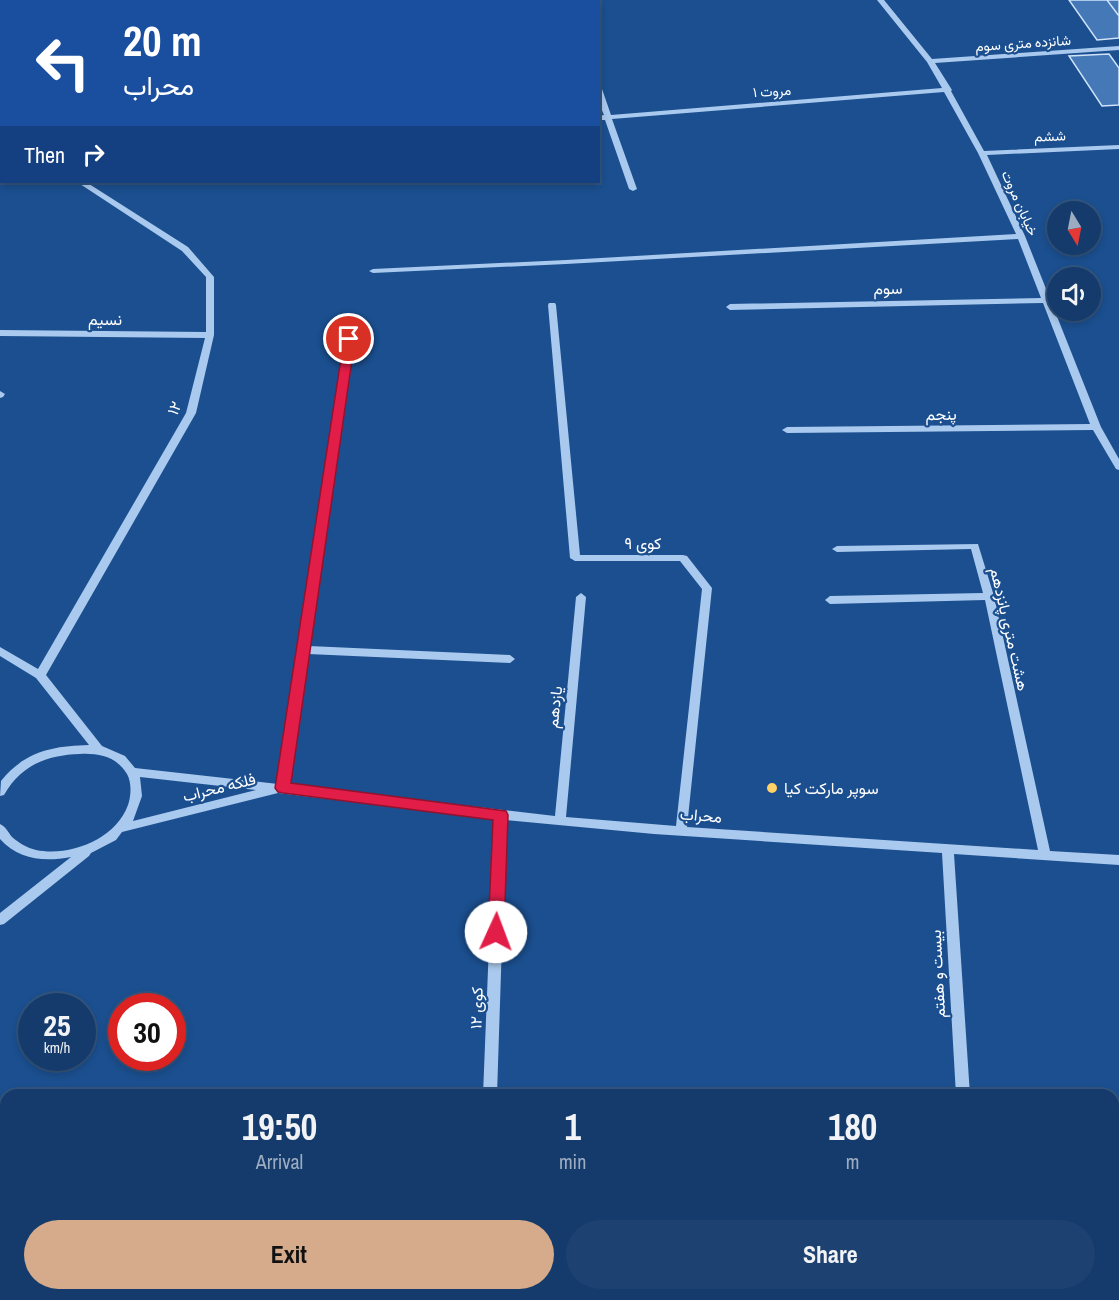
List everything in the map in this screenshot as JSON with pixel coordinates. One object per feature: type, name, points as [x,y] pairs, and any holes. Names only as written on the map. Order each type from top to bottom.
[{"type":"street","name":"خیابان مروت","points":[[880,0],[930,61],[982,153],[1021,236],[1096,427],[1119,467]]},
{"type":"street","name":"شانزده متری سوم","points":[[930,61],[1119,48]]},
{"type":"street","name":"مروت ۱","points":[[600,118],[948,90]]},
{"type":"street","points":[[600,95],[633,189]]},
{"type":"street","name":"ششم","points":[[982,153],[1119,147]]},
{"type":"street","name":"۱۲","points":[[40,675],[190,413],[210,335],[210,276],[185,249],[83,183]]},
{"type":"street","points":[[373,271],[578,262],[1021,236]]},
{"type":"street","name":"سوم","points":[[730,307],[1046,300]]},
{"type":"street","name":"کوی ۹","points":[[552,305],[575,558],[683,558],[708,588],[681,830]]},
{"type":"street","points":[[283,788],[353,317]]},
{"type":"street","name":"نسیم","points":[[0,333],[210,335]]},
{"type":"street","name":"پنجم","points":[[787,430],[1096,427]]},
{"type":"street","name":"هشت متری پانزدهم","points":[[837,549],[975,546],[989,596],[1045,855]]},
{"type":"street","points":[[830,600],[989,596]]},
{"type":"street","name":"یازدهم","points":[[560,820],[581,597]]},
{"type":"street","points":[[303,650],[510,659]]},
{"type":"street","points":[[0,651],[40,675],[98,749]]},
{"type":"street","points":[[0,789],[14,773],[32,760],[53,751],[77,747],[98,749],[113,754],[134,772]]},
{"type":"street","name":"فلکه محراب","points":[[0,829],[4,837],[20,849],[41,856],[65,856],[90,849],[108,840],[133,814],[138,800],[138,786],[134,772],[283,788]]},
{"type":"street","name":"محراب","points":[[283,788],[500,815],[948,851],[1119,860]]},
{"type":"street","name":"فلکه محراب","points":[[122,828],[283,788]]},
{"type":"street","name":"کوی ۱۲","points":[[490,1089],[500,815]]},
{"type":"street","points":[[0,920],[90,849]]},
{"type":"street","name":"بیست و هفتم","points":[[948,851],[963,1089]]},
{"type":"building","points":[[1069,0],[1107,0],[1119,16],[1119,38],[1097,40]]},
{"type":"building","points":[[1107,0],[1119,0],[1119,16]]},
{"type":"building","points":[[1109,54],[1119,68],[1119,105],[1102,106],[1069,56]]},
{"type":"place","name":"سوپر مارکت کیا","points":[[772,788]]},
{"type":"route","points":[[349,339],[283,788],[500,815],[496,932]]}]
